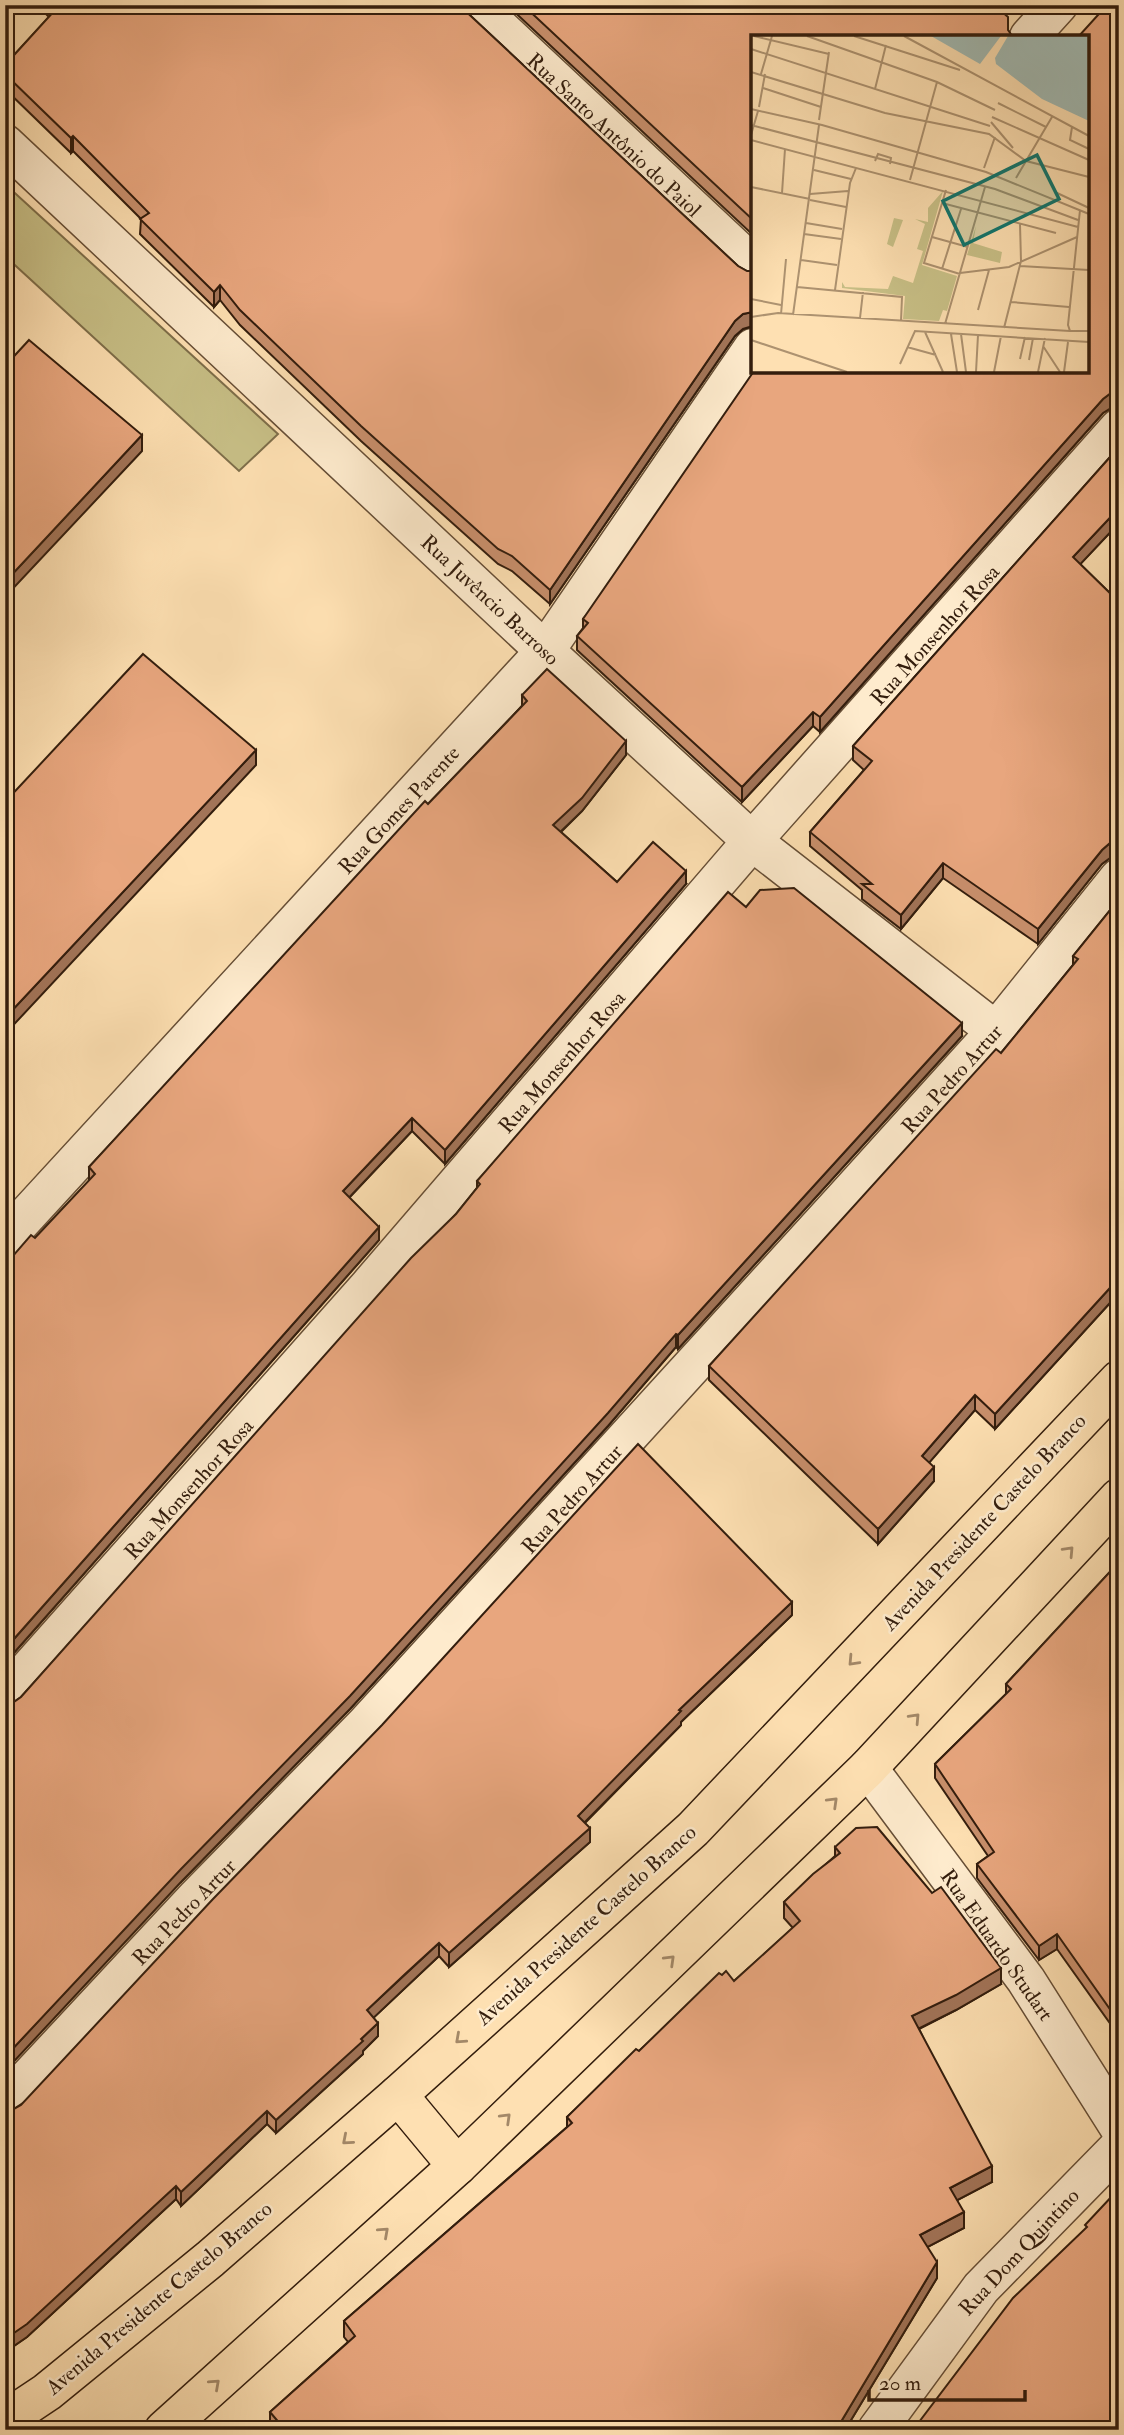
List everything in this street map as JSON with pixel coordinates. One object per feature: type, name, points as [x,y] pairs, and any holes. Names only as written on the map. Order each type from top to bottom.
[{"type":"main road","name":"Avenida Presidente Castelo Branco","points":[[5,2420],[47,2392],[209,2259],[398,2095],[693,1829],[1119,1380]]},
{"type":"main road","points":[[164,2430],[457,2166],[868,1768],[1119,1497]]},
{"type":"main road","points":[[398,2095],[457,2166]]},
{"type":"street","name":"Rua Santo Antônio do Paiol","points":[[475,5],[751,263]]},
{"type":"street","points":[[1031,35],[1058,5]]},
{"type":"street","name":"Rua Juvêncio Barroso","points":[[5,144],[545,651],[752,841],[996,1031]]},
{"type":"street","name":"Rua Gomes Parente","points":[[5,1239],[545,651],[751,351]]},
{"type":"street","name":"Rua Monsenhor Rosa","points":[[5,1696],[369,1286],[752,841],[1119,428]]},
{"type":"street","name":"Rua Pedro Artur","points":[[5,2103],[197,1897],[375,1714],[996,1031],[1119,878]]},
{"type":"street","name":"Rua Eduardo Studart","points":[[868,1768],[1026,1980],[1119,2127]]},
{"type":"street","name":"Rua Dom Quintino","points":[[877,2430],[981,2288],[1119,2147]]},
{"type":"shaded area","points":[[5,184],[278,434],[239,471],[5,256]]},
{"type":"building","points":[[52,5],[459,5],[738,266],[751,271],[751,312],[743,314],[735,321],[550,590],[512,556],[498,549],[361,426],[240,310],[220,285],[214,292],[140,219],[149,213],[73,136],[71,138],[5,74],[5,65],[56,9]]},
{"type":"building","points":[[523,5],[994,5],[1008,17],[1008,30],[1012,35],[751,35],[751,218]]},
{"type":"building","points":[[1107,5],[1119,14],[1119,392],[1111,393],[1103,399],[820,717],[813,712],[742,787],[577,636],[588,623],[583,619],[753,373],[1089,373],[1089,35],[1080,35]]},
{"type":"building","points":[[29,340],[142,435],[5,582],[5,366]]},
{"type":"building","points":[[1119,447],[1119,508],[1073,557],[1119,602],[1119,842],[1110,843],[1102,850],[1038,929],[943,863],[901,915],[862,884],[872,884],[810,832],[872,761],[853,746]]},
{"type":"building","points":[[143,654],[256,750],[5,1018],[5,802]]},
{"type":"building","points":[[547,669],[626,741],[582,798],[553,825],[617,882],[653,842],[686,871],[445,1150],[412,1118],[343,1191],[379,1227],[5,1649],[5,1265],[31,1235],[35,1238],[95,1174],[89,1167],[425,801],[428,804],[527,701],[522,695]]},
{"type":"building","points":[[794,888],[962,1023],[678,1335],[676,1334],[608,1413],[350,1696],[181,1869],[5,2057],[5,1704],[11,1704],[21,1697],[411,1258],[456,1214],[480,1184],[477,1181],[728,892],[746,907],[760,890]]},
{"type":"building","points":[[1119,899],[1119,1278],[995,1414],[975,1395],[922,1456],[934,1467],[878,1529],[709,1366],[996,1049],[1001,1053],[1078,959],[1073,956]]},
{"type":"building","points":[[638,1444],[792,1602],[679,1710],[681,1711],[578,1816],[590,1828],[449,1953],[439,1943],[367,2010],[378,2023],[361,2039],[363,2041],[276,2120],[267,2111],[181,2192],[176,2186],[27,2324],[5,2339],[5,2111],[21,2105],[213,1899],[382,1725]]},
{"type":"building","points":[[1119,1562],[1119,2022],[1057,1934],[1039,1946],[977,1864],[994,1852],[935,1764],[1011,1689],[1006,1684]]},
{"type":"building","points":[[877,1827],[932,1893],[941,1887],[1001,1968],[956,1995],[912,2016],[992,2166],[950,2188],[964,2212],[920,2235],[937,2262],[836,2430],[276,2430],[281,2425],[270,2412],[355,2336],[344,2321],[572,2123],[567,2117],[719,1973],[722,1975],[726,1971],[734,1981],[800,1921],[784,1902],[840,1853],[835,1847],[856,1828]]},
{"type":"building","points":[[1114,2194],[1119,2199],[1119,2430],[913,2430],[1013,2298],[1087,2227],[1085,2225]]}]
